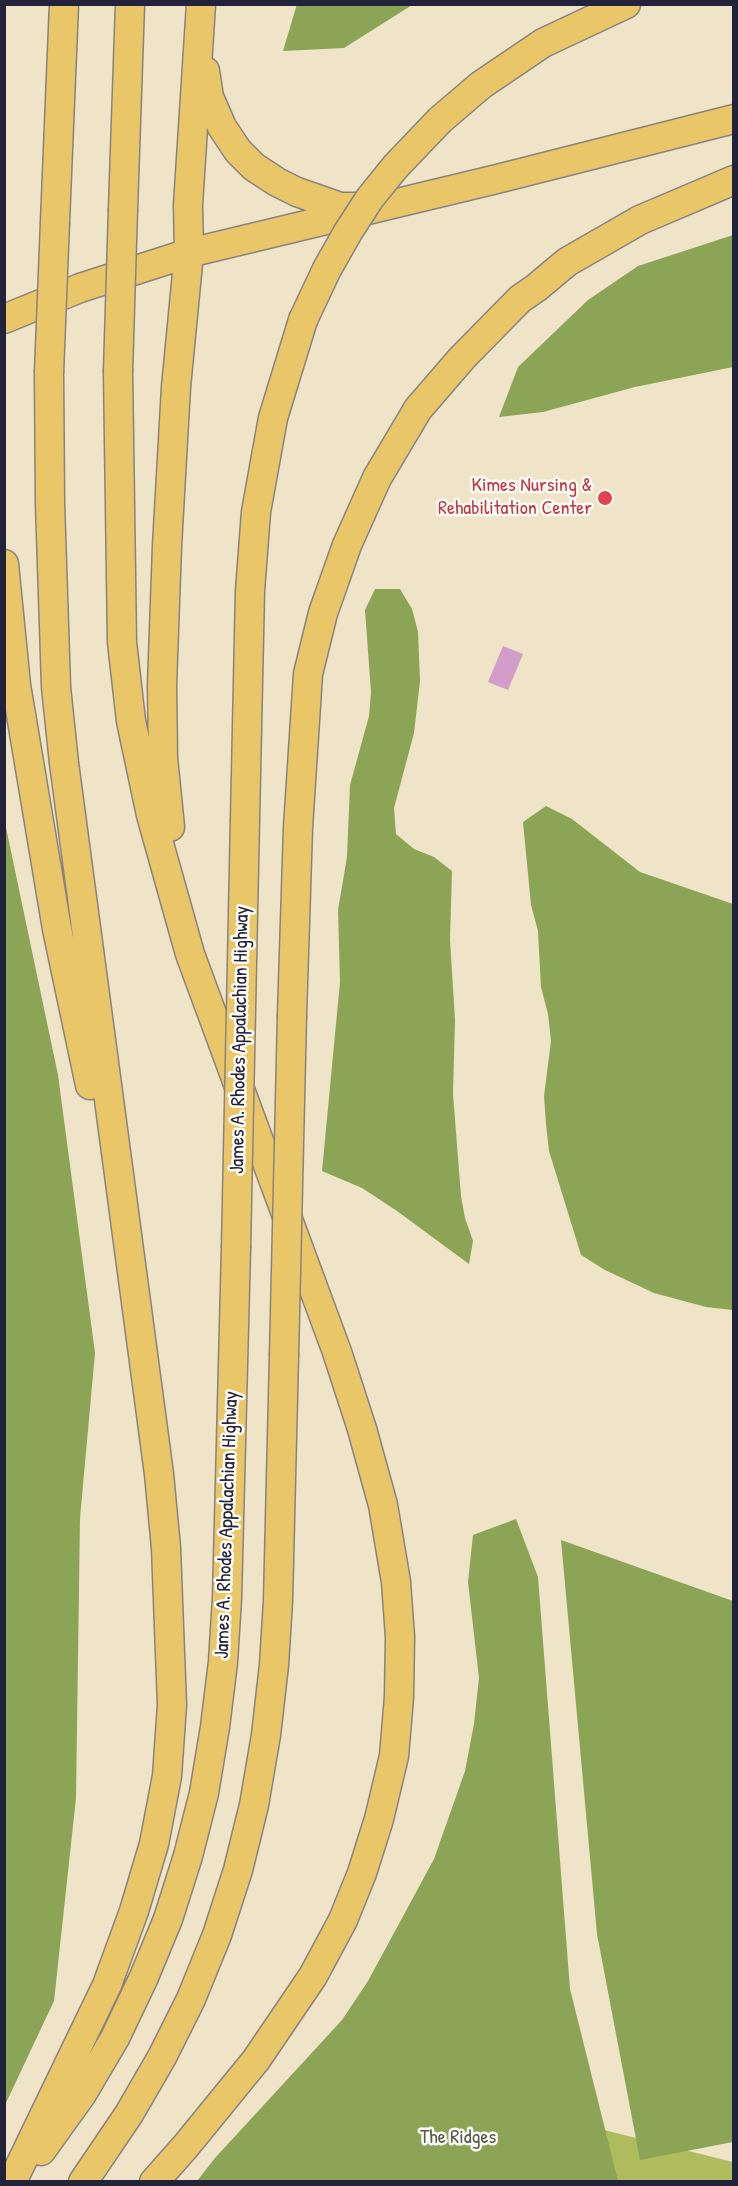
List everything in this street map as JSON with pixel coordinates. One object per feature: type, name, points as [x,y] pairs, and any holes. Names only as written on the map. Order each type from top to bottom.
[{"type":"highway","points":[[12,2181],[107,1985],[134,1911],[154,1844],[167,1776],[172,1706],[166,1548],[159,1474],[65,775],[56,687],[50,503],[49,373],[64,4]]},
{"type":"highway","points":[[130,4],[118,372],[122,642],[131,721],[151,815],[190,954],[337,1352],[362,1429],[383,1505],[396,1582],[400,1637],[399,1697],[394,1756],[379,1820],[344,1920],[313,1976],[256,2060],[154,2181]]},
{"type":"highway","points":[[190,954],[163,758],[162,685],[175,398],[189,253],[188,194],[201,4]]},
{"type":"highway","name":"James A. Rhodes Appalachian Highway","points":[[17,2181],[44,2148],[82,2094],[125,2018],[168,1919],[188,1856],[204,1793],[216,1716],[223,1662],[227,1598],[250,591],[256,512],[273,418],[303,320],[332,260],[370,198],[396,166],[440,120],[481,85],[543,43],[626,4]]},
{"type":"highway","points":[[200,36],[209,97],[222,127],[238,151],[254,167],[287,187],[340,207],[382,206]]},
{"type":"highway","points":[[4,319],[80,288],[189,253],[734,119]]},
{"type":"highway","points":[[83,2181],[129,2115],[191,1999],[217,1935],[238,1870],[254,1805],[266,1735],[278,1601],[298,828],[308,674],[323,613],[347,545],[377,478],[418,409],[462,358],[520,298],[567,262],[640,220],[734,180]]},
{"type":"highway","points":[[4,564],[16,685],[57,929],[138,1308]]},
{"type":"green space","points":[[297,4],[412,5],[344,48],[283,51]]},
{"type":"green space","points":[[733,235],[733,367],[635,387],[543,412],[499,417],[518,367],[588,300],[638,266]]},
{"type":"green space","points":[[375,589],[400,589],[412,609],[418,632],[420,681],[414,733],[394,808],[396,834],[414,849],[434,857],[452,871],[450,940],[455,1020],[453,1094],[461,1196],[465,1218],[473,1241],[469,1264],[362,1188],[322,1171],[340,982],[338,910],[347,857],[350,785],[369,716],[371,692],[365,610]]},
{"type":"green space","points":[[546,806],[572,819],[640,872],[733,904],[733,1310],[706,1307],[654,1293],[605,1270],[581,1255],[549,1151],[546,1124],[544,1096],[551,1041],[548,1014],[541,987],[538,931],[531,905],[523,822]]},
{"type":"green space","points":[[4,818],[58,1075],[95,1353],[80,1518],[76,1798],[54,2001],[5,2105]]},
{"type":"green space","points":[[516,1519],[538,1577],[570,1989],[618,2181],[197,2181],[215,2158],[342,2020],[368,1981],[434,1859],[465,1771],[474,1724],[479,1678],[468,1582],[473,1535]]},
{"type":"green space","points":[[561,1540],[733,1601],[733,2142],[640,2160],[597,1934]]},
{"type":"green space","name":"The Ridges","points":[[431,2087],[733,2162],[733,2181],[396,2182]]},
{"type":"building","points":[[503,646],[523,654],[508,690],[488,682]]},
{"type":"place","name":"Kimes Nursing & Rehabilitation Center","points":[[605,498]]}]
